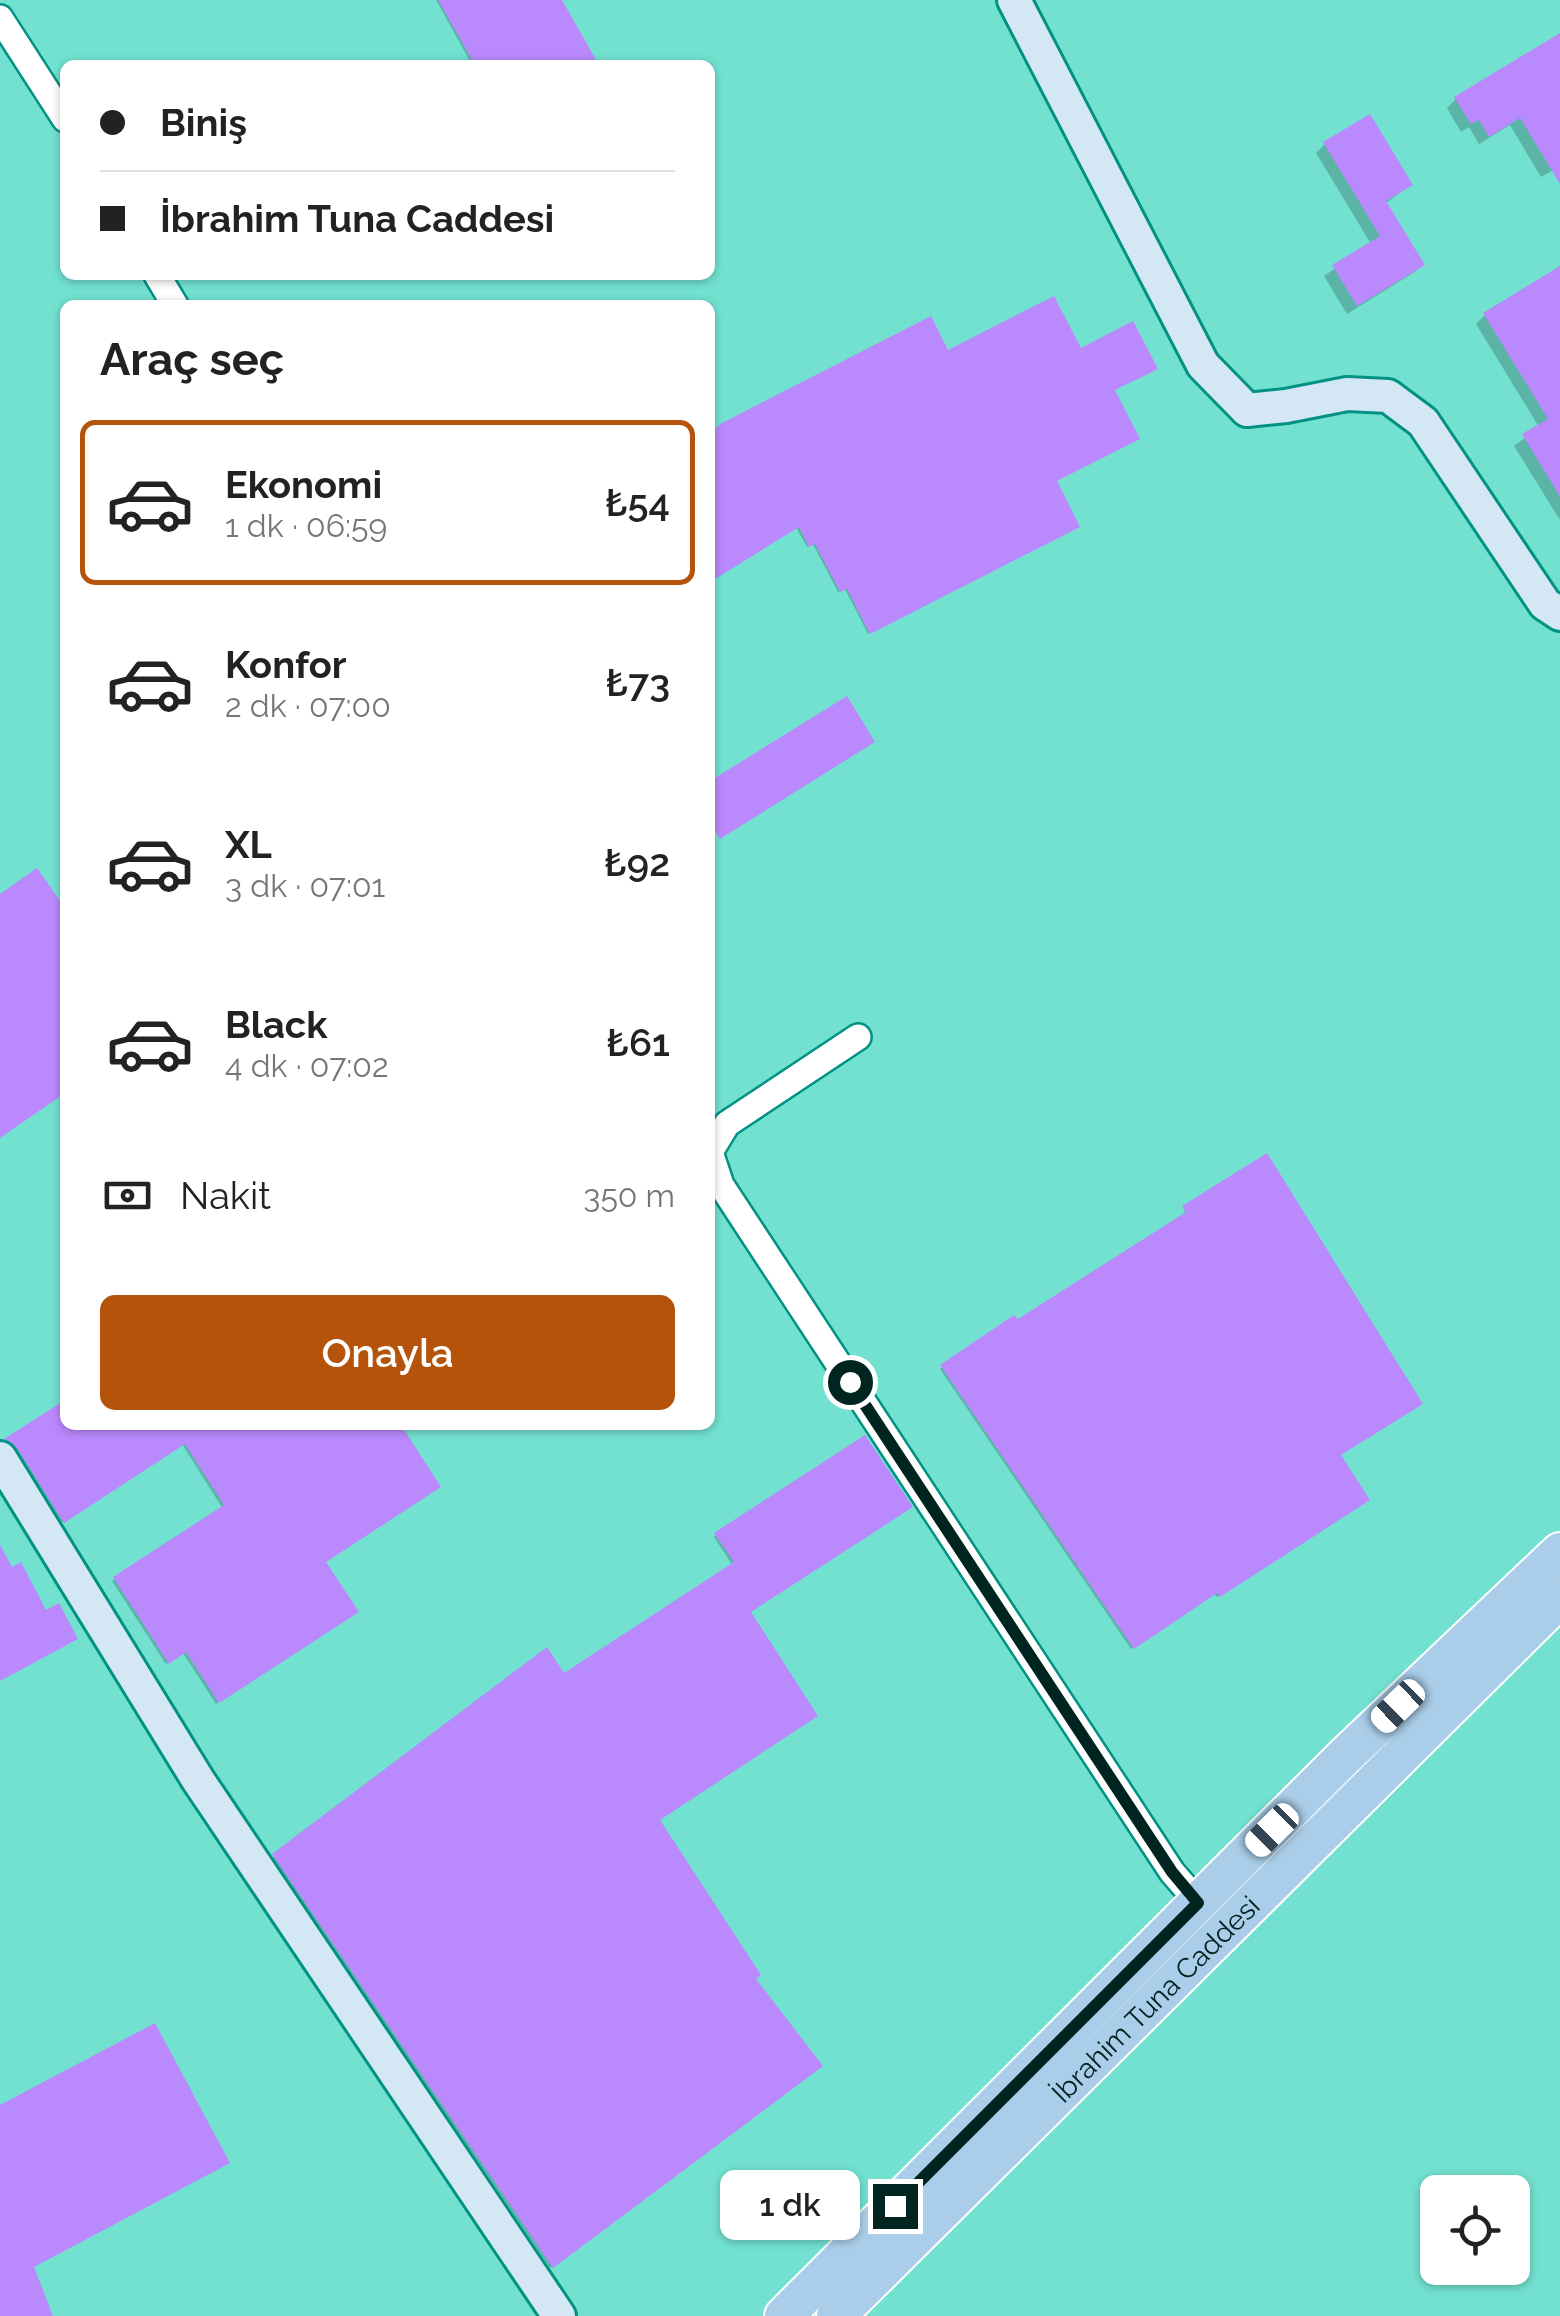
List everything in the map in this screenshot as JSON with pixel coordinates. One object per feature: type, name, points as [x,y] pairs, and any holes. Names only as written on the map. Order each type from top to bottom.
[{"type":"main road","name":"İbrahim Tuna Caddesi","points":[[784,2316],[1344,1757],[1560,1552]]},
{"type":"main road","name":"İbrahim Tuna Caddesi","points":[[836,2316],[1560,1598]]},
{"type":"street","points":[[1014,0],[1204,365],[1247,410],[1347,394],[1388,396],[1423,422],[1545,604],[1560,614]]},
{"type":"street","points":[[0,18],[60,111]]},
{"type":"street","points":[[715,1144],[727,1124],[858,1037]]},
{"type":"street","points":[[715,1167],[721,1185],[1172,1872],[1198,1903]]},
{"type":"street","points":[[0,1458],[198,1780],[559,2316]]},
{"type":"building","points":[[438,0],[562,0],[596,60],[472,60]]},
{"type":"building","points":[[1560,33],[1560,184],[1520,118],[1489,137],[1479,120],[1471,124],[1454,97]]},
{"type":"building","points":[[1370,114],[1413,185],[1386,201],[1425,265],[1357,306],[1332,265],[1380,236],[1323,142]]},
{"type":"building","points":[[1560,266],[1560,497],[1522,434],[1548,419],[1483,313]]},
{"type":"building","points":[[1054,296],[1081,348],[1133,321],[1158,369],[1115,390],[1140,439],[1057,481],[1080,527],[870,634],[847,589],[840,592],[815,544],[809,547],[799,527],[715,579],[715,429],[931,316],[948,350]]},
{"type":"building","points":[[847,696],[875,742],[720,839],[715,831],[715,778]]},
{"type":"building","points":[[37,868],[60,901],[60,1096],[0,1138],[0,894]]},
{"type":"building","points":[[1267,1153],[1423,1404],[1341,1455],[1370,1500],[1220,1597],[1217,1593],[1134,1649],[940,1365],[1014,1315],[1018,1319],[1186,1212],[1182,1206]]},
{"type":"building","points":[[60,1403],[60,1430],[404,1430],[441,1487],[326,1562],[359,1612],[219,1703],[186,1652],[169,1664],[113,1577],[224,1505],[185,1444],[64,1523],[17,1448],[4,1439]]},
{"type":"building","points":[[865,1435],[913,1507],[751,1612],[818,1716],[660,1820],[761,1975],[756,1979],[823,2066],[553,2268],[272,1854],[547,1647],[564,1673],[734,1562],[714,1533]]},
{"type":"building","points":[[0,1545],[12,1567],[21,1562],[46,1610],[59,1603],[78,1639],[0,1681]]},
{"type":"building","points":[[155,2023],[230,2163],[34,2267],[53,2316],[0,2316],[0,2105]]},
{"type":"route","points":[[850,1382],[1172,1872],[1198,1903],[895,2206]]}]
